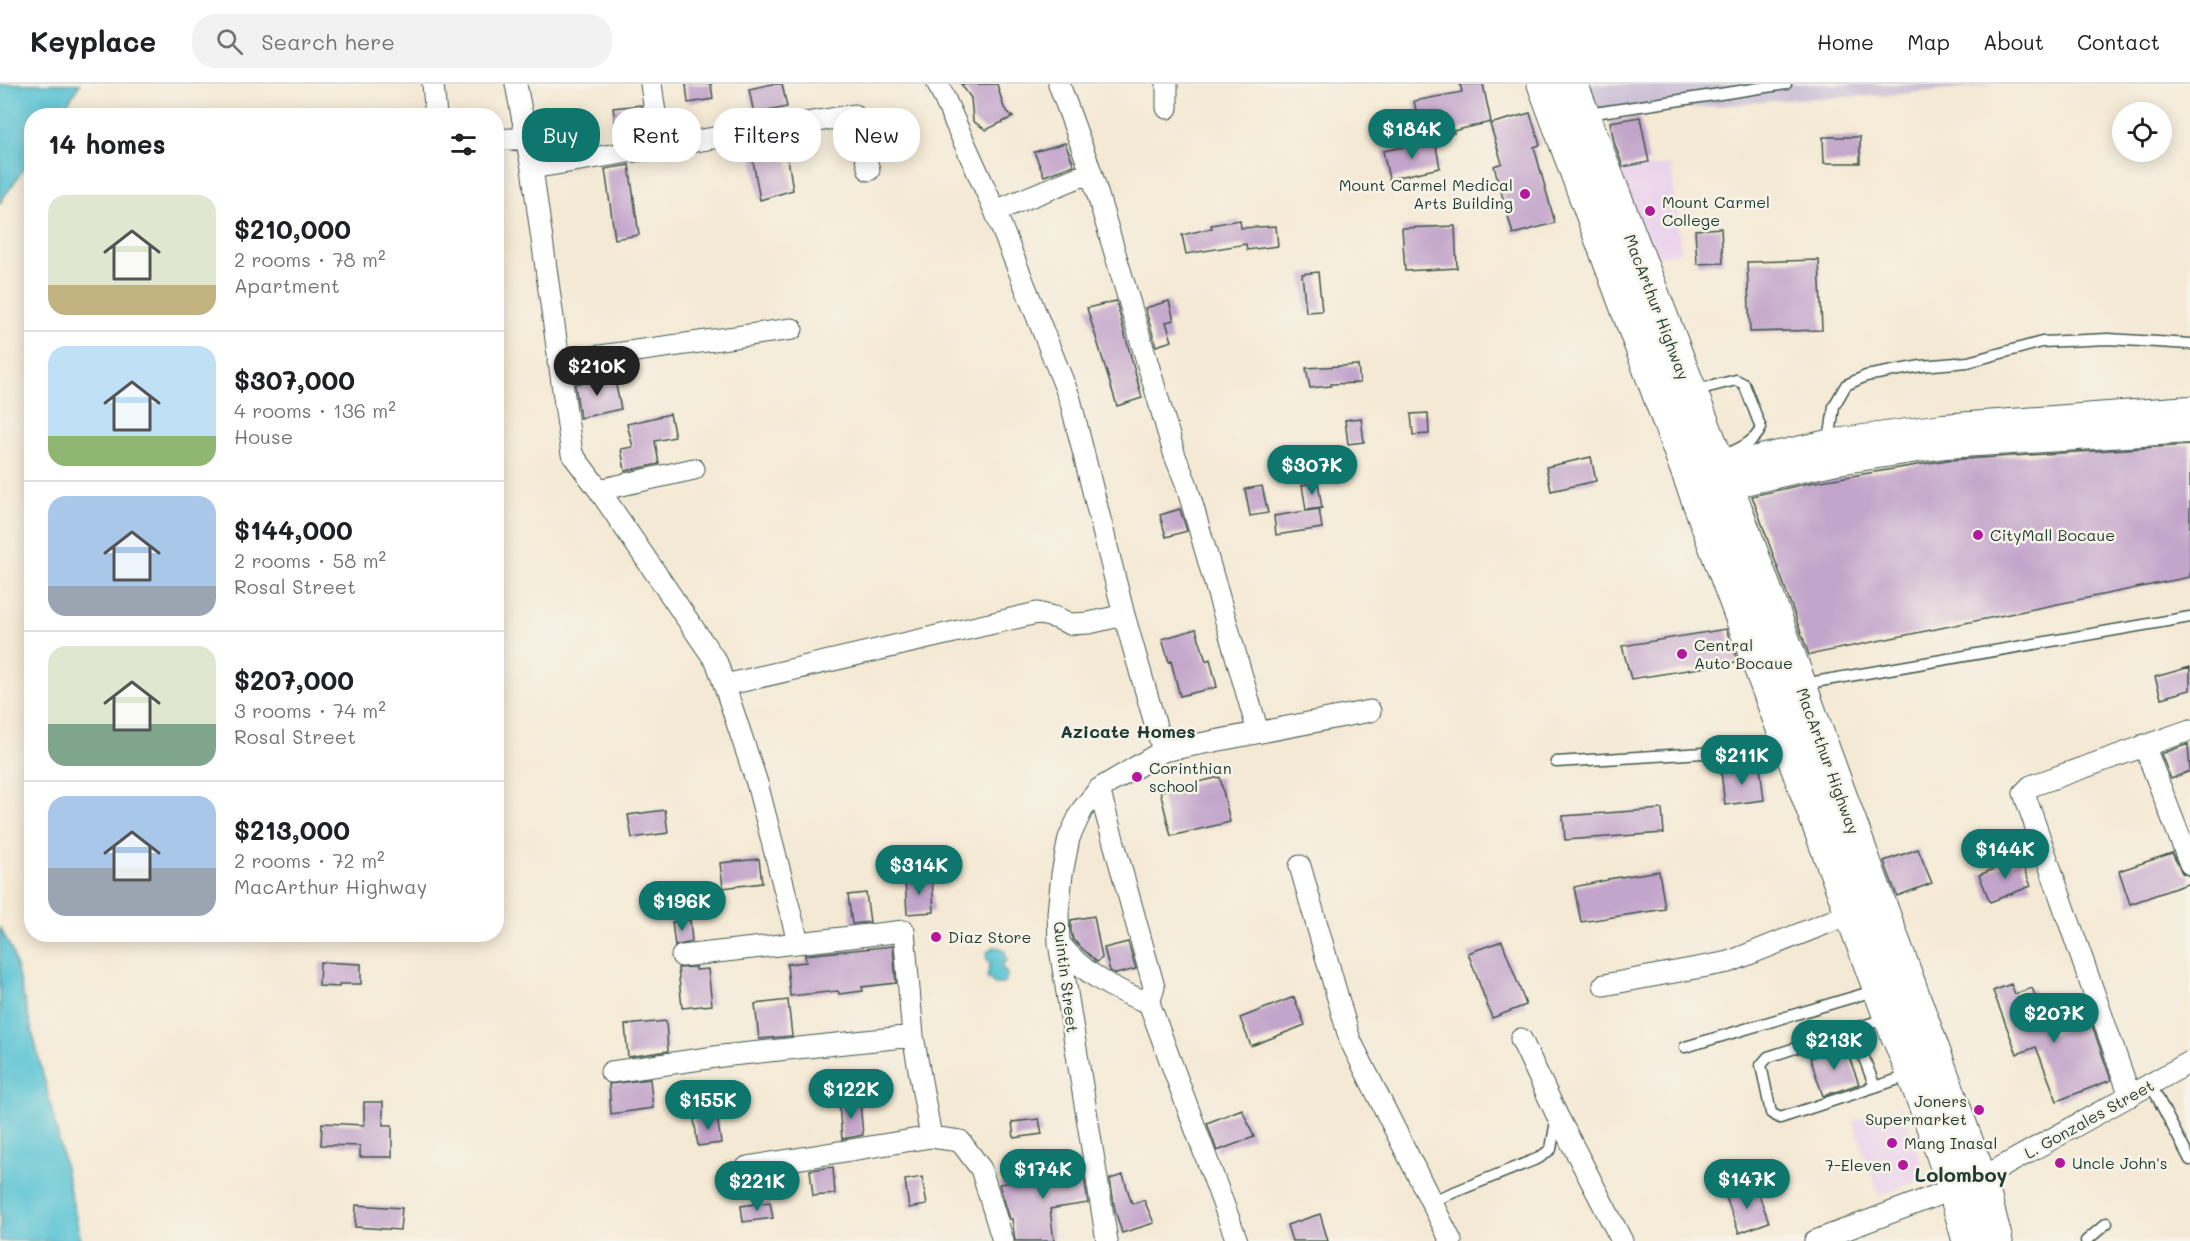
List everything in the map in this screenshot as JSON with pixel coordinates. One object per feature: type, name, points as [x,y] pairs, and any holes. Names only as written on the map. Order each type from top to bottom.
[{"type":"highway","name":"MacArthur Highway","points":[[1544,84],[1799,684],[1968,1184],[1969,1241]]},
{"type":"highway","name":"MacArthur Highway","points":[[1570,84],[1690,392],[1710,476],[1791,748],[1885,1003],[1914,1074],[1996,1241]]},
{"type":"street","points":[[433,84],[435,108]]},
{"type":"street","points":[[516,84],[522,116]]},
{"type":"street","points":[[651,84],[654,108]]},
{"type":"street","points":[[938,84],[995,211],[1070,399],[1124,615],[1163,752]]},
{"type":"street","points":[[1059,84],[1091,172],[1175,456],[1186,483],[1258,732]]},
{"type":"street","points":[[1167,84],[1167,108]]},
{"type":"street","points":[[701,141],[854,115],[869,170]]},
{"type":"street","points":[[504,139],[522,138]]},
{"type":"street","points":[[532,168],[612,156]]},
{"type":"street","points":[[531,162],[572,454],[717,663],[757,783],[798,942]]},
{"type":"street","points":[[995,211],[1091,172]]},
{"type":"street","points":[[558,362],[792,329]]},
{"type":"street","points":[[1710,476],[1828,443],[1943,427],[2190,409]]},
{"type":"street","points":[[1710,476],[1832,462],[1945,445],[2190,430]]},
{"type":"street","points":[[599,490],[694,469]]},
{"type":"street","points":[[725,685],[1037,613],[1058,618],[1070,624],[1089,623],[1124,615]]},
{"type":"street","name":"Quintin Street","points":[[1107,1241],[1059,943],[1058,913],[1062,874],[1069,838],[1082,810],[1099,789],[1163,752],[1370,711]]},
{"type":"street","points":[[2130,1096],[2024,793],[2031,786],[2190,730]]},
{"type":"street","points":[[2144,745],[2190,864]]},
{"type":"street","points":[[1099,789],[1154,987],[1149,1003],[1237,1241]]},
{"type":"street","points":[[1300,866],[1350,1040],[1451,1241]]},
{"type":"street","points":[[1604,985],[1729,962],[1852,913]]},
{"type":"street","points":[[682,956],[904,931],[913,1036],[931,1137]]},
{"type":"street","points":[[1059,943],[1073,960],[1094,976],[1114,989],[1149,1003]]},
{"type":"street","points":[[611,1072],[722,1056],[913,1036]]},
{"type":"street","points":[[1521,1039],[1622,1241]]},
{"type":"street","name":"L. Gonzales Street","points":[[1815,1241],[1968,1184],[2190,1062]]},
{"type":"street","points":[[747,1167],[931,1137],[960,1142],[981,1170],[1003,1241]]},
{"type":"lane","points":[[1582,115],[1786,84]]},
{"type":"lane","points":[[1828,443],[1834,406],[1846,385],[1866,376],[1921,366],[1968,362],[2042,342],[2108,339],[2190,344]]},
{"type":"lane","points":[[1690,392],[1736,380],[1744,384],[1761,428],[1759,434],[1710,476]]},
{"type":"lane","points":[[1799,684],[2190,617]]},
{"type":"lane","points":[[1556,762],[1774,747],[1791,748]]},
{"type":"lane","points":[[1885,1003],[1853,1029],[1768,1057],[1761,1065],[1771,1113],[1780,1118],[1914,1074]]},
{"type":"lane","points":[[1685,1047],[1885,1003]]},
{"type":"lane","points":[[1853,1029],[1875,1087]]},
{"type":"lane","points":[[2151,1084],[2190,1160]]},
{"type":"lane","points":[[1432,1201],[1539,1158],[1551,1149],[1557,1115]]},
{"type":"lane","points":[[2086,1241],[2107,1223]]},
{"type":"shaded area","points":[[1583,84],[1997,84],[1891,95],[1796,99],[1594,117]]},
{"type":"shaded area","name":"Mount Carmel College","points":[[1671,165],[1681,252],[1642,259],[1609,169]]},
{"type":"shaded area","points":[[1902,1106],[1926,1177],[1879,1196],[1853,1121]]},
{"type":"water","points":[[0,84],[80,84],[65,108],[24,108],[24,168],[0,203]]},
{"type":"water","points":[[0,927],[12,951],[53,1114],[81,1241],[0,1241]]},
{"type":"water","points":[[993,947],[1001,948],[1005,952],[1007,961],[1002,964],[1002,967],[1007,974],[1003,984],[995,984],[987,978],[990,963],[986,953]]},
{"type":"building","points":[[686,84],[711,84],[713,99],[688,103]]},
{"type":"building","points":[[782,84],[787,107],[753,108],[749,89]]},
{"type":"building","points":[[961,84],[997,84],[1004,108],[1013,117],[986,130],[973,121],[971,98]]},
{"type":"building","points":[[1460,84],[1483,84],[1491,122],[1422,140],[1414,101],[1462,92]]},
{"type":"building","points":[[641,105],[641,108],[613,108]]},
{"type":"building","name":"Mount Carmel Medical Arts Building","points":[[1530,113],[1540,145],[1534,147],[1555,223],[1513,234],[1494,166],[1502,163],[1490,124]]},
{"type":"building","points":[[1640,117],[1649,162],[1623,167],[1610,122]]},
{"type":"building","points":[[1823,137],[1860,137],[1860,163],[1824,163]]},
{"type":"building","points":[[1435,141],[1440,168],[1389,179],[1383,151]]},
{"type":"building","points":[[1065,143],[1074,165],[1044,176],[1034,152]]},
{"type":"building","points":[[753,162],[789,162],[793,190],[760,200]]},
{"type":"building","points":[[629,165],[639,235],[615,239],[605,169]]},
{"type":"building","points":[[1240,220],[1241,228],[1276,226],[1278,246],[1247,250],[1246,244],[1186,254],[1182,235],[1212,228],[1211,225]]},
{"type":"building","points":[[1455,226],[1457,268],[1405,271],[1402,228]]},
{"type":"building","points":[[1721,228],[1723,263],[1697,264],[1695,230]]},
{"type":"building","points":[[1819,260],[1822,330],[1750,332],[1747,262]]},
{"type":"building","points":[[1318,272],[1322,311],[1306,312],[1302,274]]},
{"type":"building","points":[[1116,301],[1142,398],[1117,406],[1087,308]]},
{"type":"building","points":[[1169,301],[1174,320],[1166,322],[1172,341],[1156,346],[1145,308]]},
{"type":"building","points":[[1358,365],[1360,383],[1331,384],[1331,386],[1310,388],[1306,368]]},
{"type":"building","points":[[614,376],[621,409],[580,418],[575,384]]},
{"type":"building","points":[[1428,413],[1429,434],[1413,435],[1411,414]]},
{"type":"building","points":[[670,414],[675,437],[655,441],[659,464],[625,471],[621,449],[633,447],[627,424]]},
{"type":"building","points":[[1361,418],[1364,442],[1348,444],[1345,420]]},
{"type":"building","name":"CityMall Bocaue","points":[[2190,445],[2190,577],[1809,655],[1752,496],[1809,483],[1947,460]]},
{"type":"building","points":[[1591,457],[1596,481],[1551,491],[1546,467]]},
{"type":"building","points":[[1318,482],[1322,508],[1306,510],[1302,485]]},
{"type":"building","points":[[1262,486],[1268,513],[1250,516],[1245,489]]},
{"type":"building","points":[[1180,509],[1187,531],[1166,537],[1160,515]]},
{"type":"building","points":[[1319,509],[1322,528],[1276,535],[1274,516]]},
{"type":"building","points":[[1196,629],[1206,661],[1210,659],[1217,687],[1180,696],[1171,661],[1169,662],[1162,639]]},
{"type":"building","name":"Central Auto Bocaue","points":[[1726,629],[1738,662],[1631,679],[1622,646]]},
{"type":"building","points":[[2190,667],[2190,690],[2161,698],[2155,677]]},
{"type":"building","points":[[2188,744],[2190,771],[2171,779],[2161,754]]},
{"type":"building","points":[[1760,767],[1764,800],[1725,805],[1721,772]]},
{"type":"building","points":[[1220,777],[1230,822],[1171,836],[1160,791]]},
{"type":"building","points":[[1662,809],[1664,833],[1565,840],[1563,816]]},
{"type":"building","points":[[665,810],[668,833],[632,838],[628,815]]},
{"type":"building","points":[[1918,849],[1932,883],[1897,896],[1884,861]]},
{"type":"building","points":[[2172,853],[2182,873],[2190,876],[2190,883],[2130,904],[2119,871]]},
{"type":"building","points":[[759,859],[762,883],[723,888],[720,863]]},
{"type":"building","points":[[2020,859],[2031,886],[1990,902],[1979,875]]},
{"type":"building","points":[[1659,871],[1665,909],[1581,922],[1574,887]]},
{"type":"building","points":[[932,877],[934,912],[907,914],[905,879]]},
{"type":"building","points":[[866,893],[870,922],[852,924],[848,895]]},
{"type":"building","points":[[1094,916],[1102,958],[1097,962],[1073,940],[1071,931],[1071,920]]},
{"type":"building","points":[[690,920],[692,942],[675,946],[672,922]]},
{"type":"building","points":[[1502,941],[1526,1005],[1492,1018],[1468,953]]},
{"type":"building","points":[[1128,942],[1136,969],[1116,974],[1110,971],[1104,948]]},
{"type":"building","points":[[893,946],[896,983],[862,987],[863,991],[839,994],[838,991],[790,996],[787,964],[806,962],[805,955]]},
{"type":"building","points":[[320,962],[361,964],[361,984],[339,984],[339,987],[319,986]]},
{"type":"building","points":[[696,967],[696,970],[708,969],[712,1005],[682,1008],[678,968]]},
{"type":"building","points":[[2011,984],[2015,994],[2032,988],[2051,1034],[2090,1019],[2111,1080],[2057,1101],[2036,1047],[2017,1054],[1993,991]]},
{"type":"building","points":[[1294,997],[1305,1025],[1251,1046],[1240,1018]]},
{"type":"building","points":[[788,1000],[792,1036],[759,1039],[755,1004]]},
{"type":"building","points":[[666,1021],[668,1051],[628,1057],[625,1025]]},
{"type":"building","points":[[1845,1046],[1859,1084],[1823,1096],[1810,1058]]},
{"type":"building","points":[[650,1079],[653,1108],[611,1114],[609,1084]]},
{"type":"building","points":[[364,1102],[383,1102],[383,1125],[392,1125],[392,1157],[360,1157],[360,1146],[321,1145],[322,1123],[364,1125]]},
{"type":"building","points":[[860,1102],[863,1135],[842,1139],[839,1104]]},
{"type":"building","points":[[1242,1109],[1254,1137],[1217,1151],[1207,1123]]},
{"type":"building","points":[[717,1116],[721,1143],[698,1146],[694,1119]]},
{"type":"building","points":[[1039,1119],[1042,1134],[1014,1138],[1012,1122]]},
{"type":"building","points":[[1081,1159],[1088,1203],[1050,1209],[1054,1241],[1015,1241],[1012,1219],[1010,1219],[999,1184],[1056,1176],[1054,1163]]},
{"type":"building","points":[[833,1167],[835,1194],[813,1196],[810,1170]]},
{"type":"building","points":[[1123,1175],[1132,1204],[1144,1200],[1154,1223],[1122,1233],[1115,1210],[1110,1179]]},
{"type":"building","points":[[922,1177],[927,1205],[909,1208],[905,1180]]},
{"type":"building","points":[[1756,1187],[1769,1222],[1739,1233],[1726,1197]]},
{"type":"building","points":[[770,1202],[773,1218],[743,1222],[741,1206]]},
{"type":"building","points":[[356,1205],[402,1208],[400,1230],[355,1227]]},
{"type":"building","points":[[1320,1214],[1328,1241],[1292,1241],[1287,1225]]},
{"type":"place","name":"Mount Carmel Medical Arts Building","points":[[1525,194]]},
{"type":"place","name":"Mount Carmel College","points":[[1650,211]]},
{"type":"place","name":"CityMall Bocaue","points":[[1978,535]]},
{"type":"place","name":"Central Auto Bocaue","points":[[1682,654]]},
{"type":"place","name":"Corinthian school","points":[[1137,777]]},
{"type":"place","name":"Diaz Store","points":[[936,937]]},
{"type":"place","name":"Joners Supermarket","points":[[1979,1110]]},
{"type":"place","name":"Mang Inasal","points":[[1892,1143]]},
{"type":"place","name":"Uncle John's","points":[[2060,1163]]},
{"type":"place","name":"7-Eleven","points":[[1903,1165]]},
{"type":"district","name":"Azicate Homes","points":[[1128,732]]},
{"type":"district","name":"Lolomboy","points":[[1961,1175]]}]
